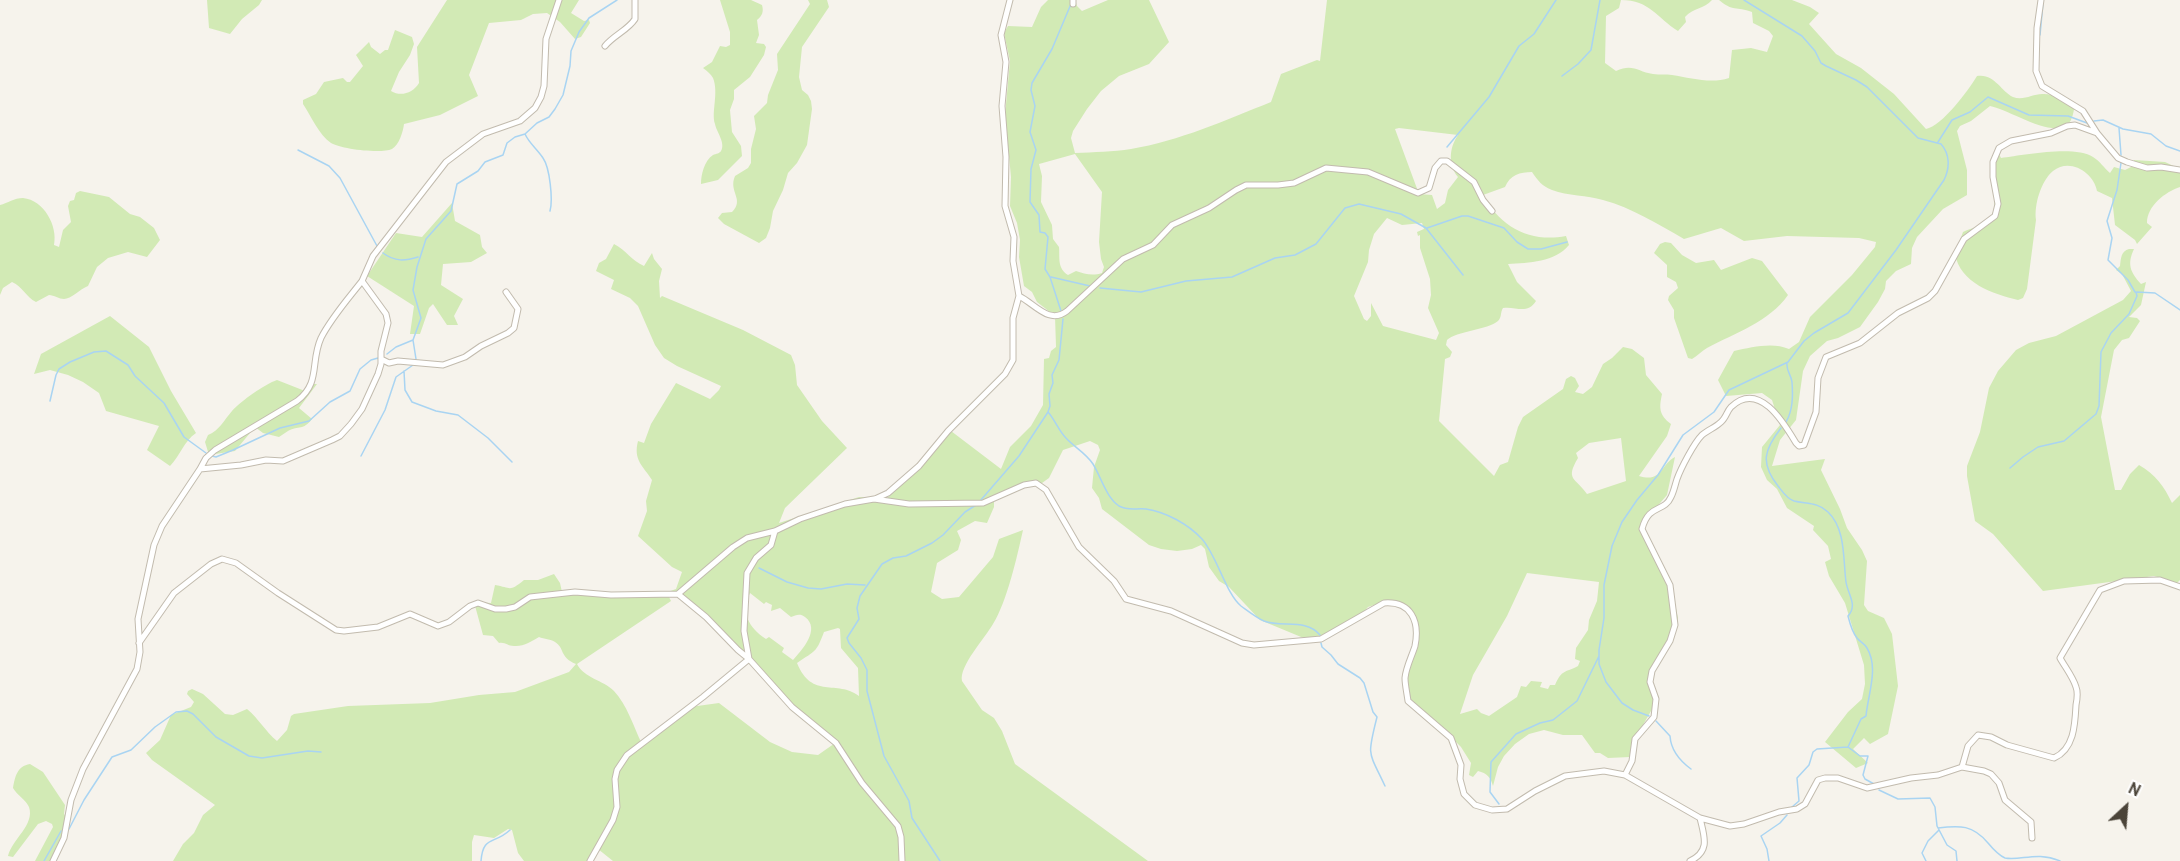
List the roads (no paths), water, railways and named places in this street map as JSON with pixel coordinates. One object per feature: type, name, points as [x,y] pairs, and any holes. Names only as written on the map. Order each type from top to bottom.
[{"type":"street","points":[[52,861],[64,838],[71,800],[82,769],[135,675],[140,659],[138,619],[154,544],[162,526],[206,458],[215,450],[297,401],[307,392],[313,382],[314,364],[322,337],[362,281],[373,256],[446,162],[483,134],[520,121],[535,108],[544,86],[546,39],[559,0]]},
{"type":"street","points":[[605,46],[615,34],[633,23],[636,15],[635,0]]},
{"type":"street","points":[[139,643],[174,593],[211,564],[222,560],[236,563],[328,625],[344,631],[382,626],[410,614],[441,626],[478,603],[495,609],[506,609],[515,607],[530,597],[575,592],[611,595],[678,594],[733,547],[755,535],[775,531],[800,519],[845,504],[874,499],[888,493],[919,466],[948,431],[1009,369],[1013,354],[1013,318],[1019,296],[1013,261],[1014,237],[1005,206],[1006,157],[1002,124],[1002,91],[1006,62],[1001,36],[1010,0]]},
{"type":"street","points":[[2041,0],[2037,28],[2036,71],[2042,86],[2083,111],[2097,133],[2118,158],[2147,168],[2161,167],[2180,170]]},
{"type":"street","points":[[1625,774],[1632,761],[1635,739],[1654,717],[1656,699],[1650,682],[1652,671],[1670,641],[1675,625],[1670,585],[1642,529],[1648,514],[1664,506],[1671,498],[1678,476],[1701,436],[1721,422],[1731,407],[1738,402],[1754,398],[1762,400],[1772,410],[1799,446],[1804,445],[1816,412],[1818,378],[1826,357],[1860,343],[1898,313],[1928,298],[1935,291],[1964,239],[1995,216],[1998,204],[1993,162],[1999,148],[2011,141],[2051,133],[2075,125],[2097,133]]},
{"type":"street","points":[[1019,296],[1050,316],[1058,316],[1123,260],[1153,245],[1172,225],[1209,208],[1236,190],[1255,184],[1294,183],[1326,168],[1368,172],[1418,193],[1429,188],[1435,168],[1441,161],[1447,161],[1474,182],[1492,211]]},
{"type":"street","points":[[200,469],[270,460],[283,461],[340,436],[362,408],[376,379],[388,319],[362,281]]},
{"type":"street","points":[[381,359],[388,363],[398,361],[441,365],[465,357],[513,330],[518,317],[518,309],[506,292]]},
{"type":"street","points":[[874,499],[909,504],[983,503],[1024,485],[1039,483],[1046,490],[1079,547],[1114,582],[1126,599],[1171,611],[1248,644],[1291,643],[1321,639],[1355,621],[1374,607],[1395,602],[1403,605],[1410,612],[1416,630],[1415,645],[1405,677],[1408,701],[1451,738],[1461,765],[1462,788],[1471,802],[1492,810],[1501,811],[1516,805],[1535,791],[1565,776],[1604,771],[1625,774],[1700,818],[1730,826],[1797,809],[1805,804],[1818,780],[1825,778],[1838,778],[1867,788],[1911,778],[1938,775],[1962,767],[1984,771],[1999,783],[2005,800],[2031,822],[2032,838]]},
{"type":"street","points":[[749,659],[744,631],[747,573],[756,558],[771,545],[775,531]]},
{"type":"street","points":[[1962,767],[1968,746],[1978,735],[1991,737],[2007,745],[2054,758],[2061,755],[2071,741],[2077,696],[2076,687],[2060,658],[2100,590],[2124,581],[2160,580],[2180,587]]},
{"type":"street","points":[[678,594],[706,617],[749,659],[785,700],[836,743],[862,783],[892,817],[901,831],[902,861]]},
{"type":"street","points":[[590,861],[613,820],[617,807],[615,779],[627,755],[749,659]]},
{"type":"street","points":[[1690,861],[1702,853],[1706,844],[1700,818]]},
{"type":"waterway","points":[[416,359],[413,340],[421,318],[413,290],[417,267],[426,239],[451,211],[457,184],[478,171],[485,162],[503,155],[507,143],[515,137],[525,134],[537,123],[549,117],[563,95],[571,51],[579,32],[589,18],[617,0]]},
{"type":"waterway","points":[[1447,147],[1489,97],[1519,46],[1534,34],[1556,0]]},
{"type":"waterway","points":[[1562,76],[1591,50],[1600,0]]},
{"type":"waterway","points":[[1649,716],[1622,703],[1606,682],[1599,664],[1604,618],[1604,585],[1612,546],[1622,522],[1658,475],[1683,435],[1714,412],[1729,390],[1788,362],[1804,341],[1848,313],[1896,250],[1944,180],[1948,166],[1946,152],[1941,144],[1918,138],[1867,87],[1821,63],[1815,51],[1802,36],[1744,0]]},
{"type":"waterway","points":[[2040,35],[2043,3]]},
{"type":"waterway","points":[[1061,311],[1050,277],[1045,269],[1048,237],[1045,233],[1040,232],[1039,215],[1030,202],[1031,169],[1036,150],[1030,132],[1035,106],[1031,90],[1032,83],[1052,49],[1071,4]]},
{"type":"waterway","points":[[1938,142],[1952,120],[1970,112],[1988,97],[2029,115],[2068,116],[2087,123]]},
{"type":"waterway","points":[[2094,121],[2103,120],[2123,129],[2151,134],[2166,146],[2180,151]]},
{"type":"waterway","points":[[2119,128],[2121,155]]},
{"type":"waterway","points":[[525,134],[543,158],[547,169],[551,192],[550,211]]},
{"type":"waterway","points":[[298,150],[329,166],[340,178],[377,246]]},
{"type":"waterway","points":[[2121,163],[2117,190],[2107,221],[2112,238],[2108,260],[2128,280],[2135,292]]},
{"type":"waterway","points":[[1100,288],[1141,292],[1186,281],[1232,277],[1275,258],[1295,255],[1316,244],[1345,208],[1359,204],[1401,214],[1426,228],[1463,275]]},
{"type":"waterway","points":[[1427,228],[1468,216],[1504,228],[1517,242],[1528,249],[1541,249],[1567,242]]},
{"type":"waterway","points":[[383,253],[400,260],[418,257]]},
{"type":"waterway","points":[[1051,277],[1090,286]]},
{"type":"waterway","points":[[2010,468],[2038,447],[2064,441],[2096,414],[2099,406],[2101,352],[2111,333],[2129,314],[2137,296],[2136,292]]},
{"type":"waterway","points":[[2137,292],[2155,293],[2180,310]]},
{"type":"waterway","points":[[980,501],[1019,456],[1048,412],[1049,394],[1053,383],[1052,375],[1059,360],[1063,319]]},
{"type":"waterway","points":[[387,354],[396,347],[413,340]]},
{"type":"waterway","points":[[50,401],[59,369],[94,352],[106,351],[128,365],[135,376],[164,403],[184,437],[206,453]]},
{"type":"waterway","points":[[212,456],[216,457],[280,428],[309,421],[330,402],[350,391],[360,369],[371,360],[378,358]]},
{"type":"waterway","points":[[1786,422],[1792,398],[1792,382],[1787,363]]},
{"type":"waterway","points":[[361,456],[385,410],[396,377],[413,365]]},
{"type":"waterway","points":[[404,371],[405,390],[412,402],[436,411],[458,415],[488,438],[512,462]]},
{"type":"waterway","points":[[1048,412],[1069,441],[1090,460],[1114,502],[1122,508],[1146,509],[1169,516],[1196,534],[1207,546],[1236,600],[1255,616],[1271,623],[1308,627],[1320,635]]},
{"type":"waterway","points":[[1781,428],[1768,450],[1766,457],[1768,470],[1789,499],[1820,506],[1834,519],[1841,536],[1846,582],[1852,604],[1848,616],[1852,631],[1866,646],[1872,664],[1872,681],[1866,716],[1861,719],[1848,747]]},
{"type":"waterway","points":[[940,861],[912,818],[909,801],[884,756],[867,691],[867,670],[847,638],[859,619],[857,608],[860,596],[882,564],[893,558],[906,556],[932,543],[965,512],[976,505]]},
{"type":"waterway","points":[[759,568],[787,582],[808,588],[821,589],[847,584],[865,585]]},
{"type":"waterway","points":[[1321,643],[1338,664],[1364,683],[1373,712],[1377,717],[1371,747],[1372,759],[1385,786]]},
{"type":"waterway","points":[[1499,804],[1490,792],[1491,762],[1516,734],[1553,720],[1577,701],[1599,656]]},
{"type":"waterway","points":[[69,829],[84,800],[112,757],[131,750],[155,727],[176,712],[187,711],[193,714],[216,737],[249,756],[262,758],[308,751],[321,752]]},
{"type":"waterway","points":[[1656,721],[1670,736],[1677,755],[1691,769]]},
{"type":"waterway","points":[[1792,807],[1799,801],[1797,778],[1809,765],[1813,752],[1817,749],[1848,747],[1860,756],[1868,756],[1863,775],[1865,779],[1874,784]]},
{"type":"waterway","points":[[1879,790],[1898,799],[1930,798],[1935,807],[1937,826],[1947,845],[1956,851],[1957,861]]},
{"type":"waterway","points":[[1769,861],[1761,836],[1780,823],[1787,815]]},
{"type":"waterway","points":[[1938,828],[1960,827],[1971,830],[2005,858],[2037,856],[2060,861]]},
{"type":"waterway","points":[[481,861],[484,847],[510,830]]},
{"type":"waterway","points":[[1926,861],[1922,853],[1928,841],[1939,830]]},
{"type":"waterway","points":[[44,861],[61,831]]}]
